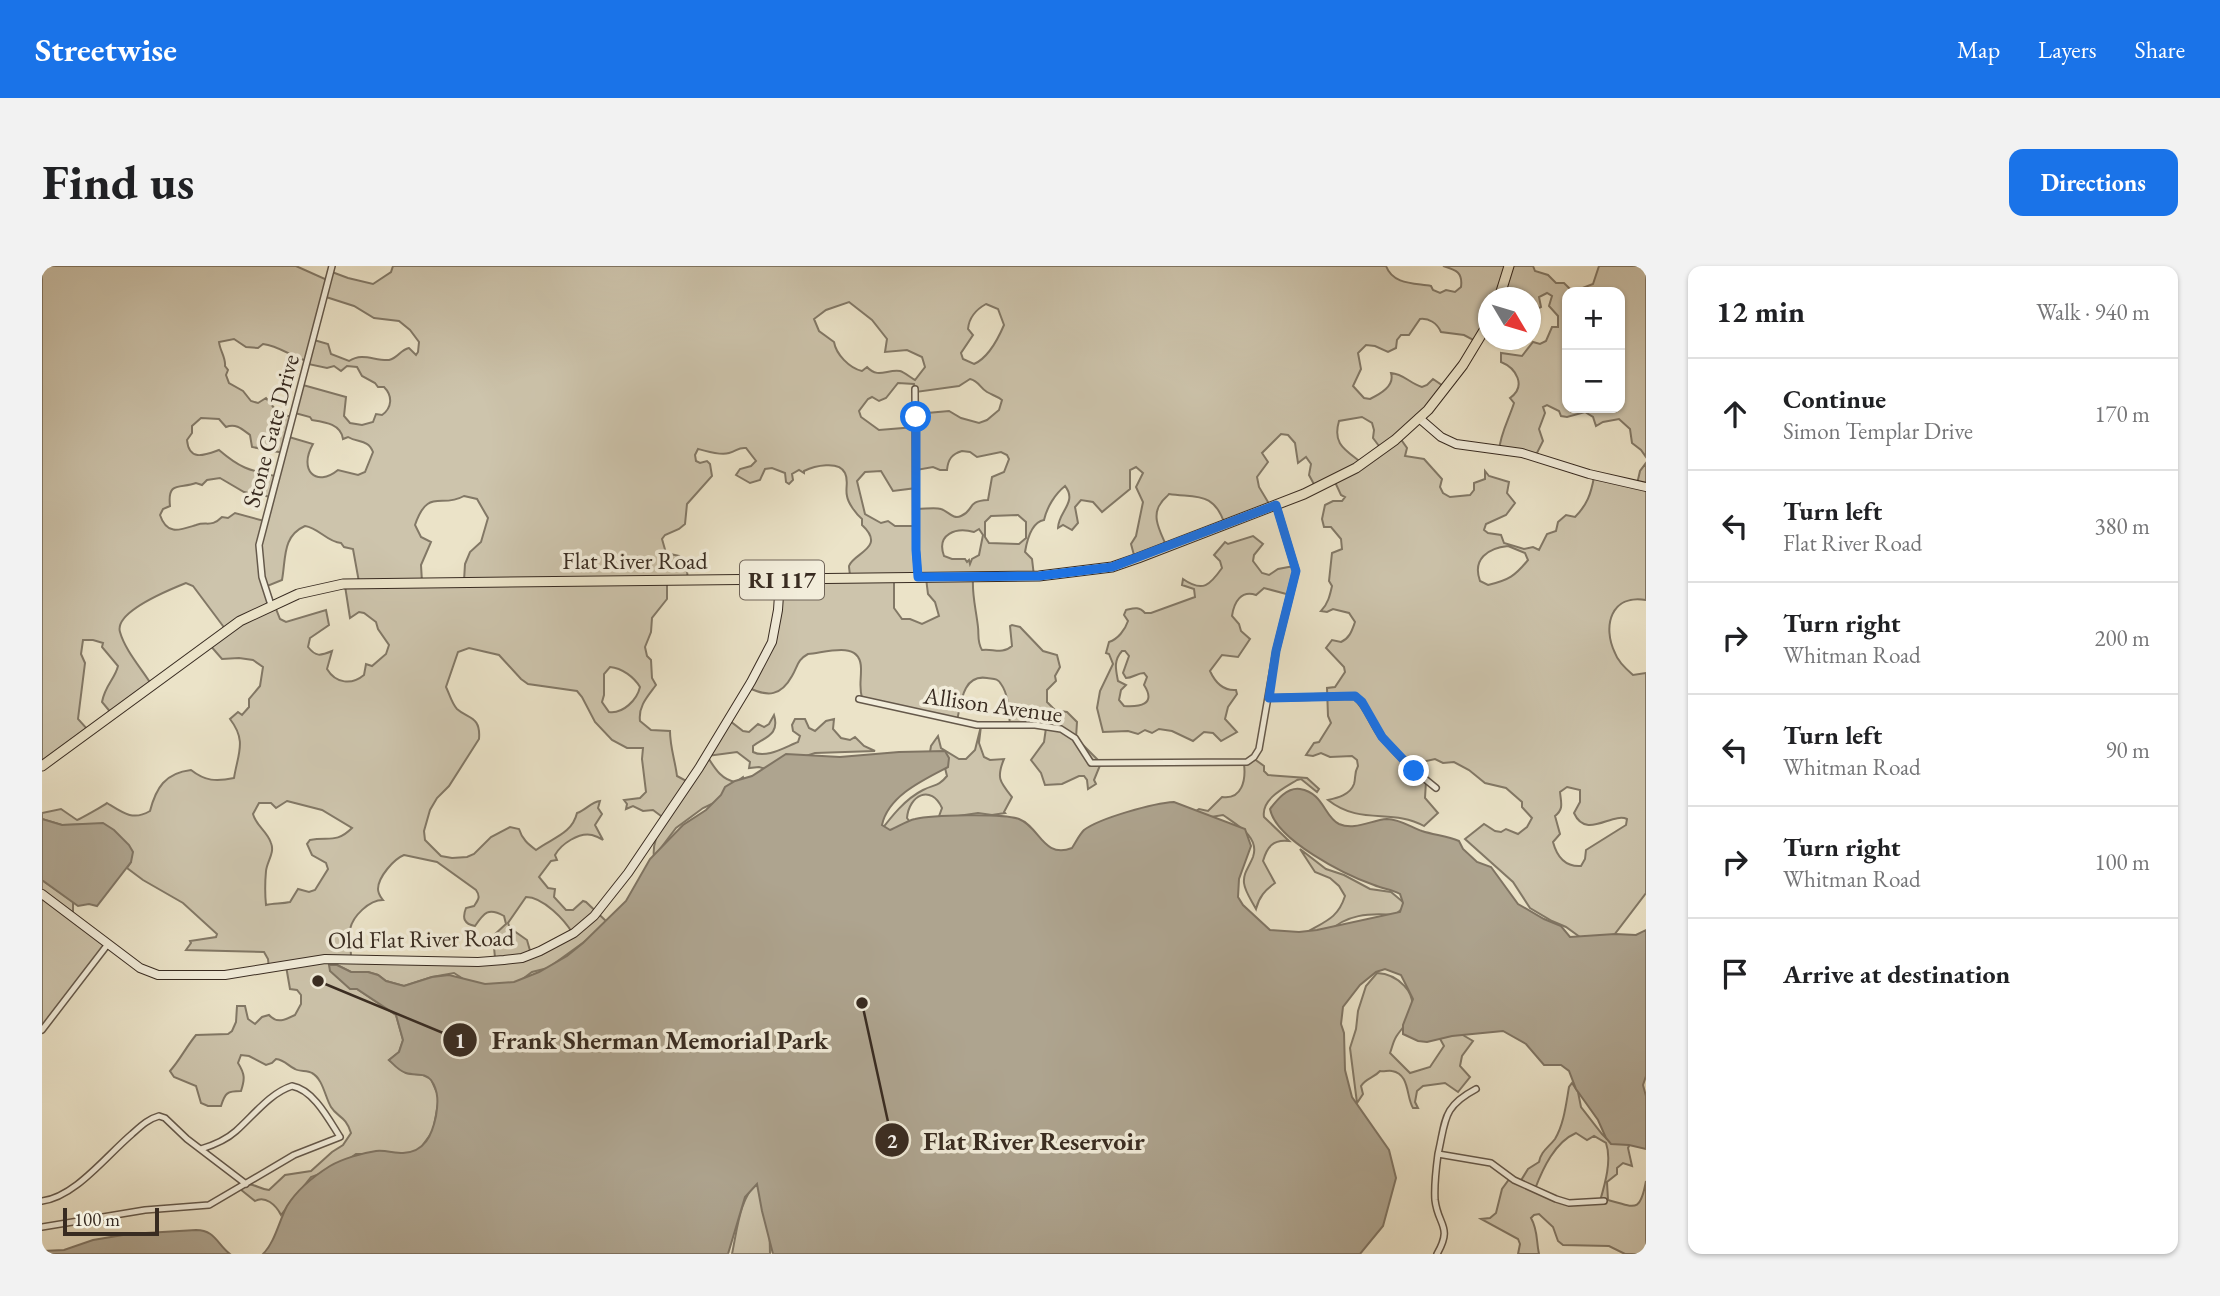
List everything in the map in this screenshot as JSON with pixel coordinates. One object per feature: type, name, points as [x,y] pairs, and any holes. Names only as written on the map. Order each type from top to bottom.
[{"type":"main road","points":[[1502,287],[1509,266]]},
{"type":"main road","name":"Flat River Road","points":[[42,766],[223,632],[271,605],[298,594],[353,583],[1039,576],[1112,567],[1304,494],[1356,468],[1395,440],[1419,418],[1463,365],[1478,340]]},
{"type":"street","name":"Stone Gate Drive","points":[[271,605],[260,563],[261,536],[332,266]]},
{"type":"street","points":[[915,389],[918,577]]},
{"type":"street","points":[[1419,418],[1441,437],[1456,444],[1522,453],[1589,474],[1646,487]]},
{"type":"street","points":[[1276,505],[1296,571],[1276,651],[1269,698],[1355,696],[1362,702],[1382,737],[1414,771],[1436,788]]},
{"type":"street","name":"Old Flat River Road","points":[[42,894],[140,968],[158,975],[225,975],[325,959],[478,962],[522,958],[558,942],[584,926],[613,893],[650,841],[729,719],[768,652],[777,619],[780,580]]},
{"type":"street","name":"Allison Avenue","points":[[859,699],[977,725],[1035,725],[1061,729],[1075,738],[1091,763],[1198,763],[1247,762],[1254,757],[1259,749],[1269,698]]},
{"type":"street","points":[[42,1030],[108,943]]},
{"type":"street","points":[[42,1227],[145,1210],[209,1205],[294,1155],[340,1137],[302,1089],[292,1086],[285,1088],[261,1106],[227,1138],[201,1149]]},
{"type":"street","points":[[1437,1254],[1445,1240],[1444,1224],[1437,1215],[1435,1199],[1438,1154],[1447,1112],[1458,1098],[1476,1089]]},
{"type":"street","points":[[42,1201],[59,1197],[72,1189],[110,1152],[156,1116],[165,1118],[246,1184]]},
{"type":"street","points":[[1438,1154],[1491,1163],[1514,1180],[1569,1203],[1604,1202]]},
{"type":"shaded area","points":[[42,266],[296,266],[327,280],[332,272],[373,284],[391,272],[393,266],[1386,266],[1399,280],[1431,286],[1440,293],[1446,290],[1455,292],[1461,287],[1458,272],[1443,266],[1533,266],[1535,271],[1568,287],[1562,287],[1562,413],[1581,413],[1567,417],[1561,416],[1559,411],[1547,405],[1543,407],[1545,413],[1539,429],[1543,441],[1535,457],[1499,451],[1514,403],[1510,398],[1519,383],[1511,368],[1501,362],[1501,353],[1522,356],[1527,350],[1541,350],[1541,344],[1546,341],[1552,327],[1558,327],[1558,316],[1549,306],[1552,296],[1547,293],[1541,296],[1541,287],[1478,287],[1477,342],[1464,335],[1441,332],[1432,322],[1420,319],[1409,335],[1401,335],[1396,348],[1388,352],[1366,345],[1358,353],[1361,369],[1353,386],[1364,398],[1370,399],[1389,386],[1391,373],[1422,387],[1433,379],[1446,388],[1400,438],[1407,448],[1405,456],[1424,459],[1442,479],[1440,487],[1443,493],[1450,497],[1470,495],[1474,490],[1474,483],[1485,479],[1485,471],[1489,476],[1509,482],[1507,493],[1515,503],[1506,515],[1486,524],[1484,530],[1501,535],[1504,543],[1524,549],[1533,547],[1539,550],[1547,534],[1556,531],[1558,522],[1566,515],[1575,517],[1588,499],[1594,477],[1637,484],[1640,471],[1646,463],[1646,600],[1634,599],[1617,607],[1612,614],[1609,632],[1611,643],[1622,665],[1633,675],[1646,673],[1646,893],[1614,935],[1584,940],[1530,908],[1513,882],[1465,839],[1484,824],[1495,831],[1506,829],[1518,834],[1527,827],[1532,818],[1522,807],[1522,802],[1506,788],[1485,783],[1454,762],[1443,763],[1435,759],[1422,762],[1426,781],[1425,798],[1438,813],[1424,826],[1400,818],[1352,813],[1328,800],[1350,791],[1358,766],[1357,760],[1352,756],[1330,757],[1321,753],[1306,755],[1314,743],[1319,742],[1331,723],[1328,716],[1327,688],[1335,687],[1345,672],[1344,667],[1326,648],[1332,640],[1341,642],[1347,638],[1355,622],[1349,613],[1333,609],[1321,611],[1332,586],[1329,581],[1332,553],[1342,549],[1341,539],[1331,527],[1324,527],[1322,519],[1325,505],[1342,501],[1345,497],[1341,495],[1335,482],[1316,488],[1309,475],[1311,464],[1306,457],[1298,463],[1295,443],[1288,435],[1281,434],[1262,453],[1268,462],[1257,477],[1259,487],[1271,507],[1225,525],[1216,506],[1210,501],[1169,494],[1158,508],[1157,514],[1158,526],[1167,548],[1135,559],[1131,544],[1136,536],[1143,502],[1136,487],[1143,473],[1136,467],[1130,470],[1130,489],[1102,512],[1093,502],[1081,500],[1075,507],[1078,523],[1072,530],[1063,525],[1058,528],[1069,497],[1065,486],[1058,493],[1044,520],[1036,524],[1027,542],[1025,552],[1032,559],[1034,576],[973,579],[982,650],[1001,651],[1012,646],[1012,625],[1020,627],[1043,651],[1057,655],[1060,667],[1055,676],[1056,681],[1047,690],[1047,702],[1055,710],[1051,712],[1050,727],[1055,728],[1060,711],[1067,712],[1077,722],[1076,738],[1101,763],[1094,780],[1096,784],[1088,789],[1084,776],[1062,784],[1045,785],[1041,773],[1031,760],[1044,742],[1046,728],[1010,727],[1006,693],[995,679],[979,678],[968,685],[957,721],[862,698],[860,661],[850,651],[834,650],[804,656],[788,683],[774,693],[762,693],[749,688],[769,653],[781,583],[850,577],[849,566],[870,545],[871,539],[862,525],[862,519],[849,502],[845,473],[837,466],[820,466],[804,473],[799,470],[792,474],[793,480],[789,484],[786,482],[785,473],[772,468],[765,469],[760,480],[750,483],[736,475],[740,469],[751,466],[756,461],[746,448],[722,454],[698,449],[696,461],[707,461],[712,476],[687,504],[685,524],[662,539],[666,553],[679,556],[686,562],[688,580],[667,582],[667,599],[652,618],[651,632],[645,647],[651,660],[652,678],[656,685],[642,706],[640,721],[651,730],[670,731],[677,776],[688,782],[730,721],[743,731],[749,732],[758,724],[764,727],[769,724],[774,715],[773,731],[753,746],[753,752],[758,754],[776,752],[798,742],[800,736],[793,731],[792,725],[795,719],[805,719],[809,728],[815,731],[826,721],[834,719],[833,729],[841,738],[850,740],[855,737],[864,746],[875,751],[815,753],[766,769],[749,768],[750,762],[737,752],[707,756],[726,779],[736,782],[743,777],[744,780],[720,800],[703,808],[676,828],[654,857],[655,842],[665,819],[653,810],[643,811],[633,806],[626,809],[624,800],[640,798],[646,792],[643,748],[627,748],[612,740],[595,722],[577,691],[528,684],[499,655],[469,648],[458,652],[446,687],[457,709],[476,722],[479,739],[430,810],[424,831],[425,840],[441,856],[467,857],[474,854],[491,837],[510,827],[519,829],[526,841],[536,850],[566,831],[577,813],[600,801],[598,808],[602,814],[595,825],[603,840],[582,835],[571,840],[558,851],[555,855],[557,860],[551,861],[539,877],[548,888],[555,889],[554,897],[566,910],[573,910],[583,901],[607,922],[548,968],[532,972],[516,984],[482,991],[454,973],[404,986],[386,981],[378,975],[351,972],[337,965],[357,989],[396,1015],[403,1040],[399,1052],[389,1060],[406,1073],[431,1079],[438,1095],[433,1131],[416,1154],[356,1154],[336,1168],[311,1177],[281,1215],[270,1202],[263,1199],[255,1201],[240,1189],[251,1185],[269,1190],[285,1175],[311,1171],[343,1145],[351,1133],[349,1127],[331,1107],[319,1079],[312,1073],[297,1070],[276,1059],[266,1065],[241,1055],[238,1063],[244,1077],[241,1091],[227,1094],[221,1106],[208,1106],[201,1103],[196,1086],[174,1077],[170,1071],[196,1035],[228,1034],[232,1031],[236,1022],[237,1006],[245,1006],[248,1019],[255,1024],[262,1017],[269,1015],[284,1020],[295,1015],[301,1004],[301,995],[297,990],[290,989],[286,966],[269,969],[264,952],[186,950],[190,941],[216,937],[217,934],[183,903],[127,868],[131,862],[103,824],[62,825],[42,819],[42,813],[61,809],[77,820],[107,803],[133,816],[144,814],[150,811],[155,795],[168,778],[191,770],[211,780],[234,778],[240,741],[230,719],[238,712],[242,715],[249,707],[249,699],[260,686],[263,667],[253,660],[222,659],[209,644],[226,630],[193,586],[186,583],[145,602],[120,624],[120,632],[126,645],[151,684],[112,714],[102,702],[118,666],[102,647],[103,643],[83,640],[81,654],[85,663],[78,719],[89,731],[42,767]],"holes":[[[326,297],[354,306],[374,318],[399,321],[419,342],[416,355],[409,348],[389,360],[364,357],[349,361],[331,354],[328,344],[314,340]],[[849,302],[872,320],[887,339],[885,352],[907,350],[922,357],[925,367],[915,380],[900,371],[879,373],[867,367],[862,371],[857,369],[840,356],[834,342],[819,331],[814,319],[826,310]],[[986,304],[998,309],[1004,325],[988,353],[974,364],[963,359],[961,353],[973,335],[968,329],[972,317]],[[234,339],[246,347],[269,345],[307,361],[308,364],[327,368],[334,366],[341,371],[347,366],[357,367],[362,376],[378,387],[384,387],[389,394],[389,405],[382,415],[376,414],[373,422],[362,425],[350,423],[344,416],[346,397],[303,385],[295,413],[332,425],[339,430],[343,439],[348,437],[368,445],[373,452],[365,472],[358,475],[338,470],[323,477],[312,474],[307,462],[313,444],[289,437],[293,417],[279,414],[266,398],[258,403],[251,401],[243,391],[229,383],[226,375],[228,370],[219,342]],[[970,379],[1002,400],[999,410],[979,423],[949,411],[916,414],[915,427],[879,430],[861,417],[859,411],[868,399],[872,397],[879,401],[886,398],[898,383],[914,384],[916,392],[959,386]],[[1362,417],[1372,423],[1373,438],[1382,450],[1363,464],[1346,451],[1337,436],[1339,421]],[[201,418],[219,419],[226,427],[236,426],[250,435],[252,447],[284,453],[275,476],[245,468],[219,450],[208,454],[194,454],[188,447],[187,440],[192,433],[192,426]],[[962,451],[977,457],[1001,452],[1007,455],[1009,459],[1004,472],[992,477],[988,500],[976,502],[965,514],[958,517],[939,508],[918,509],[916,526],[895,526],[888,521],[881,523],[865,514],[857,481],[865,472],[881,471],[893,491],[916,488],[916,470],[933,467],[947,470],[953,455]],[[220,478],[244,492],[271,497],[264,521],[235,513],[212,523],[179,530],[170,529],[160,515],[163,509],[170,506],[171,492],[176,487],[196,483],[202,485],[207,480]],[[464,496],[477,499],[488,518],[481,542],[470,552],[465,564],[464,581],[422,582],[421,565],[431,542],[421,537],[415,525],[425,506],[436,501]],[[1018,515],[1026,522],[1026,538],[1019,544],[989,543],[985,537],[985,522],[991,516]],[[305,526],[353,549],[359,582],[345,586],[350,618],[359,612],[364,613],[376,622],[389,645],[386,654],[372,666],[366,664],[364,675],[359,678],[349,681],[335,678],[327,669],[332,651],[318,655],[308,647],[310,638],[329,625],[326,610],[286,622],[280,619],[267,586],[282,580],[285,556],[292,536]],[[979,529],[983,535],[979,555],[972,559],[970,564],[969,560],[967,562],[965,559],[944,556],[942,548],[945,537],[961,531],[974,532]],[[1508,546],[1525,553],[1528,560],[1511,577],[1488,585],[1480,581],[1478,567],[1484,556],[1494,549]],[[926,578],[928,594],[935,602],[939,616],[922,624],[902,619],[894,608],[894,579]],[[610,667],[627,674],[640,687],[633,701],[619,711],[609,712],[602,702],[604,674]],[[1567,787],[1580,790],[1580,802],[1574,813],[1579,821],[1585,824],[1627,819],[1626,825],[1586,850],[1581,866],[1566,863],[1559,856],[1553,842],[1560,834],[1555,816],[1561,808],[1560,792]],[[287,801],[322,810],[352,828],[336,838],[310,840],[307,844],[312,855],[326,863],[328,869],[315,890],[309,892],[298,889],[290,902],[266,905],[266,871],[272,847],[253,814],[259,803],[271,803],[276,808]],[[404,855],[437,862],[476,890],[478,898],[474,906],[466,908],[464,915],[466,922],[471,925],[475,926],[490,912],[504,916],[506,924],[493,936],[495,958],[351,958],[352,924],[367,906],[383,900],[379,894],[379,884],[387,869]],[[526,897],[546,905],[565,922],[573,934],[531,954],[527,940],[510,928],[508,923]]]},
{"type":"shaded area","points":[[1599,266],[1646,266],[1646,457],[1632,443],[1630,429],[1619,419],[1596,426],[1593,417],[1587,413],[1625,413],[1625,287],[1585,287],[1593,284]]},
{"type":"shaded area","points":[[1253,536],[1263,544],[1254,555],[1253,561],[1262,573],[1269,575],[1278,569],[1294,566],[1290,595],[1264,588],[1256,595],[1246,594],[1239,598],[1232,616],[1241,631],[1250,639],[1238,657],[1222,655],[1210,671],[1220,685],[1236,690],[1237,694],[1228,707],[1225,719],[1237,732],[1221,741],[1213,733],[1204,732],[1193,741],[1172,731],[1159,729],[1152,733],[1145,730],[1138,734],[1128,731],[1103,732],[1097,708],[1100,691],[1113,664],[1106,653],[1109,642],[1123,631],[1127,624],[1124,615],[1126,610],[1136,608],[1151,613],[1195,597],[1194,589],[1182,585],[1183,579],[1196,586],[1210,583],[1222,568],[1214,555],[1225,542],[1228,544]],"holes":[[[1122,651],[1129,656],[1123,673],[1126,678],[1144,673],[1147,677],[1144,685],[1148,697],[1147,701],[1140,705],[1124,706],[1119,700],[1121,690],[1126,685],[1118,681],[1116,662]]]},
{"type":"shaded area","points":[[981,726],[979,743],[984,757],[990,760],[1004,759],[1000,779],[1012,797],[1005,813],[978,813],[938,819],[942,808],[932,796],[921,795],[909,810],[907,818],[913,826],[879,833],[910,798],[939,784],[947,776],[943,760],[930,752],[938,736],[941,748],[959,759],[966,759],[975,750]]},
{"type":"shaded area","points":[[945,751],[949,758],[948,767],[899,797],[891,806],[882,825],[890,830],[923,818],[967,815],[1011,817],[1026,823],[1048,846],[1062,850],[1072,848],[1084,830],[1092,825],[1141,808],[1174,802],[1245,829],[1251,846],[1239,879],[1238,897],[1270,930],[1317,930],[1400,912],[1403,903],[1400,894],[1330,865],[1298,844],[1275,821],[1270,809],[1273,805],[1287,792],[1300,789],[1314,795],[1334,821],[1345,826],[1391,819],[1459,841],[1463,849],[1477,862],[1491,867],[1518,904],[1561,926],[1570,937],[1636,935],[1646,930],[1646,1076],[1643,1085],[1646,1096],[1646,1149],[1611,1144],[1576,1089],[1569,1071],[1561,1065],[1544,1065],[1526,1044],[1503,1031],[1452,1036],[1427,1042],[1403,1034],[1403,1025],[1413,999],[1401,975],[1385,969],[1376,972],[1360,985],[1343,1007],[1341,1024],[1344,1033],[1345,1070],[1352,1097],[1389,1150],[1396,1178],[1383,1226],[1360,1254],[773,1254],[757,1184],[745,1197],[728,1254],[263,1254],[274,1237],[287,1206],[312,1179],[335,1163],[358,1155],[379,1151],[403,1153],[417,1149],[430,1136],[436,1116],[437,1093],[431,1080],[423,1075],[403,1072],[389,1060],[399,1052],[403,1040],[396,1015],[357,989],[350,989],[330,971],[329,965],[337,965],[351,972],[368,972],[404,986],[449,975],[485,984],[514,982],[539,972],[583,943],[626,901],[650,859],[683,825],[706,810],[725,787],[735,781],[752,776],[786,754],[840,757]]},
{"type":"shaded area","points":[[1253,758],[1264,766],[1268,775],[1307,778],[1319,789],[1317,792],[1301,779],[1297,780],[1280,790],[1266,805],[1264,817],[1289,841],[1275,843],[1266,852],[1263,861],[1275,883],[1263,894],[1256,909],[1244,883],[1254,850],[1250,838],[1223,815],[1211,817],[1196,811],[1208,811],[1222,797],[1238,792],[1243,782],[1244,764]]},
{"type":"shaded area","points":[[42,819],[62,825],[103,823],[129,845],[133,852],[131,862],[97,906],[78,906],[42,880]]},
{"type":"shaded area","points":[[1300,849],[1326,869],[1370,889],[1391,892],[1403,902],[1404,907],[1395,915],[1376,914],[1350,918],[1327,933],[1307,932],[1335,914],[1345,896],[1330,878],[1315,872]]},
{"type":"shaded area","points":[[42,880],[73,902],[73,916],[108,945],[42,1028]]},
{"type":"shaded area","points":[[1377,973],[1398,981],[1411,998],[1410,1017],[1396,1037],[1390,1053],[1410,1073],[1430,1067],[1444,1046],[1439,1037],[1461,1034],[1473,1041],[1462,1056],[1460,1066],[1470,1077],[1458,1092],[1445,1083],[1423,1086],[1417,1091],[1415,1102],[1418,1108],[1413,1108],[1402,1076],[1392,1071],[1380,1071],[1361,1086],[1363,1094],[1357,1103],[1350,1048],[1366,986]]},
{"type":"shaded area","points":[[1572,1083],[1578,1092],[1581,1107],[1607,1139],[1630,1144],[1628,1148],[1632,1166],[1623,1163],[1617,1168],[1617,1174],[1607,1182],[1608,1200],[1635,1205],[1641,1199],[1646,1181],[1646,1254],[1625,1254],[1609,1246],[1563,1245],[1558,1241],[1553,1227],[1539,1214],[1531,1218],[1539,1254],[1518,1254],[1518,1239],[1481,1219],[1490,1218],[1496,1213],[1502,1189],[1510,1178],[1520,1182],[1528,1169],[1539,1162],[1543,1152],[1555,1139],[1563,1120]],"holes":[[[1576,1133],[1587,1140],[1594,1136],[1606,1143],[1608,1150],[1607,1172],[1600,1201],[1569,1204],[1535,1189],[1546,1164],[1562,1143]]]},
{"type":"shaded area","points":[[759,1178],[769,1205],[770,1254],[732,1254],[743,1205]]},
{"type":"shaded area","points":[[196,1230],[208,1232],[230,1254],[42,1254],[42,1251],[64,1250],[93,1240],[129,1234]]},
{"type":"place","name":"Frank Sherman Memorial Park","points":[[318,981]]},
{"type":"place","name":"Flat River Reservoir","points":[[862,1003]]},
{"type":"route","points":[[916,417],[918,577],[1039,576],[1112,567],[1276,505],[1296,571],[1276,651],[1269,698],[1355,696],[1368,711],[1382,737],[1414,771]]}]
